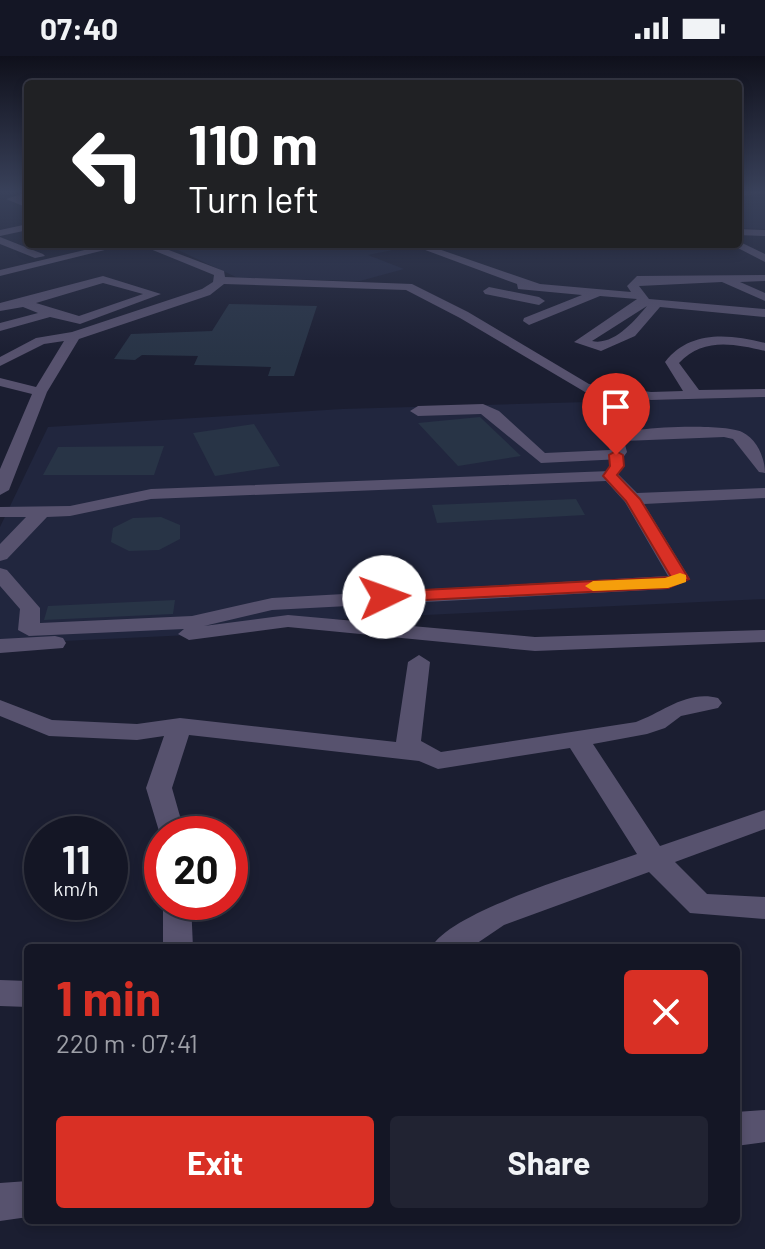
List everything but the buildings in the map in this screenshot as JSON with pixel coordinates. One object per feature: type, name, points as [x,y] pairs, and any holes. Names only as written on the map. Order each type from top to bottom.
[{"type":"street","points":[[16,247],[39,256]]},
{"type":"street","points":[[744,247],[765,259]]},
{"type":"street","points":[[0,273],[107,248]]},
{"type":"street","points":[[0,362],[41,341],[74,336],[206,292],[219,280],[220,273],[154,248]]},
{"type":"street","points":[[425,248],[537,287]]},
{"type":"street","points":[[489,291],[551,303],[575,284],[590,277]]},
{"type":"street","points":[[723,278],[738,288],[765,297]]},
{"type":"street","points":[[621,279],[765,278]]},
{"type":"street","points":[[2,305],[24,303],[103,279],[155,294],[80,320],[24,303]]},
{"type":"street","points":[[219,280],[408,287],[464,315],[585,388],[639,396],[765,393]]},
{"type":"street","points":[[637,280],[633,286],[648,302]]},
{"type":"street","points":[[519,285],[575,284],[598,292],[752,322]]},
{"type":"street","points":[[529,321],[598,292]]},
{"type":"street","points":[[648,302],[630,333],[601,347],[581,342],[648,302],[765,313]]},
{"type":"street","points":[[0,327],[50,313]]},
{"type":"street","points":[[0,490],[40,392],[74,336]]},
{"type":"street","points":[[694,394],[678,376],[672,362],[679,352],[692,346],[725,340],[765,347]]},
{"type":"street","points":[[0,382],[40,392]]},
{"type":"street","points":[[0,392],[18,388]]},
{"type":"street","points":[[418,411],[483,409],[494,414],[541,458],[616,455]]},
{"type":"street","points":[[610,476],[617,466],[616,455],[619,452],[613,439],[615,437],[725,432],[739,436],[765,468]]},
{"type":"street","points":[[0,512],[70,511],[151,494],[610,476],[632,499],[680,579],[668,583],[272,604],[192,622],[29,630],[30,608],[0,574]]},
{"type":"street","points":[[632,499],[765,493]]},
{"type":"street","points":[[0,555],[42,511]]},
{"type":"street","points":[[0,646],[225,631],[288,621],[535,644],[765,636]]},
{"type":"street","points":[[419,662],[408,744],[419,753]]},
{"type":"street","points":[[0,707],[49,728],[137,732],[180,726],[419,753],[438,761],[646,727],[674,710],[710,703]]},
{"type":"street","points":[[166,816],[159,788],[180,726]]},
{"type":"street","points":[[577,739],[655,860],[700,905],[765,908]]},
{"type":"street","points":[[452,944],[494,917],[765,819]]},
{"type":"street","points":[[177,920],[178,944]]},
{"type":"street","points":[[0,993],[24,994]]},
{"type":"street","points":[[740,1129],[765,1126]]},
{"type":"street","points":[[0,1202],[24,1199]]},
{"type":"shaded area","points":[[174,248],[403,248],[368,255],[404,269],[360,281],[238,278]]},
{"type":"shaded area","points":[[765,397],[765,599],[298,621],[232,633],[0,644],[0,527],[48,427],[342,409]]},
{"type":"slow traffic","points":[[593,586],[668,583],[680,578]]},
{"type":"route","points":[[384,597],[668,583],[680,579],[632,499],[610,476],[619,460],[616,455]]}]
